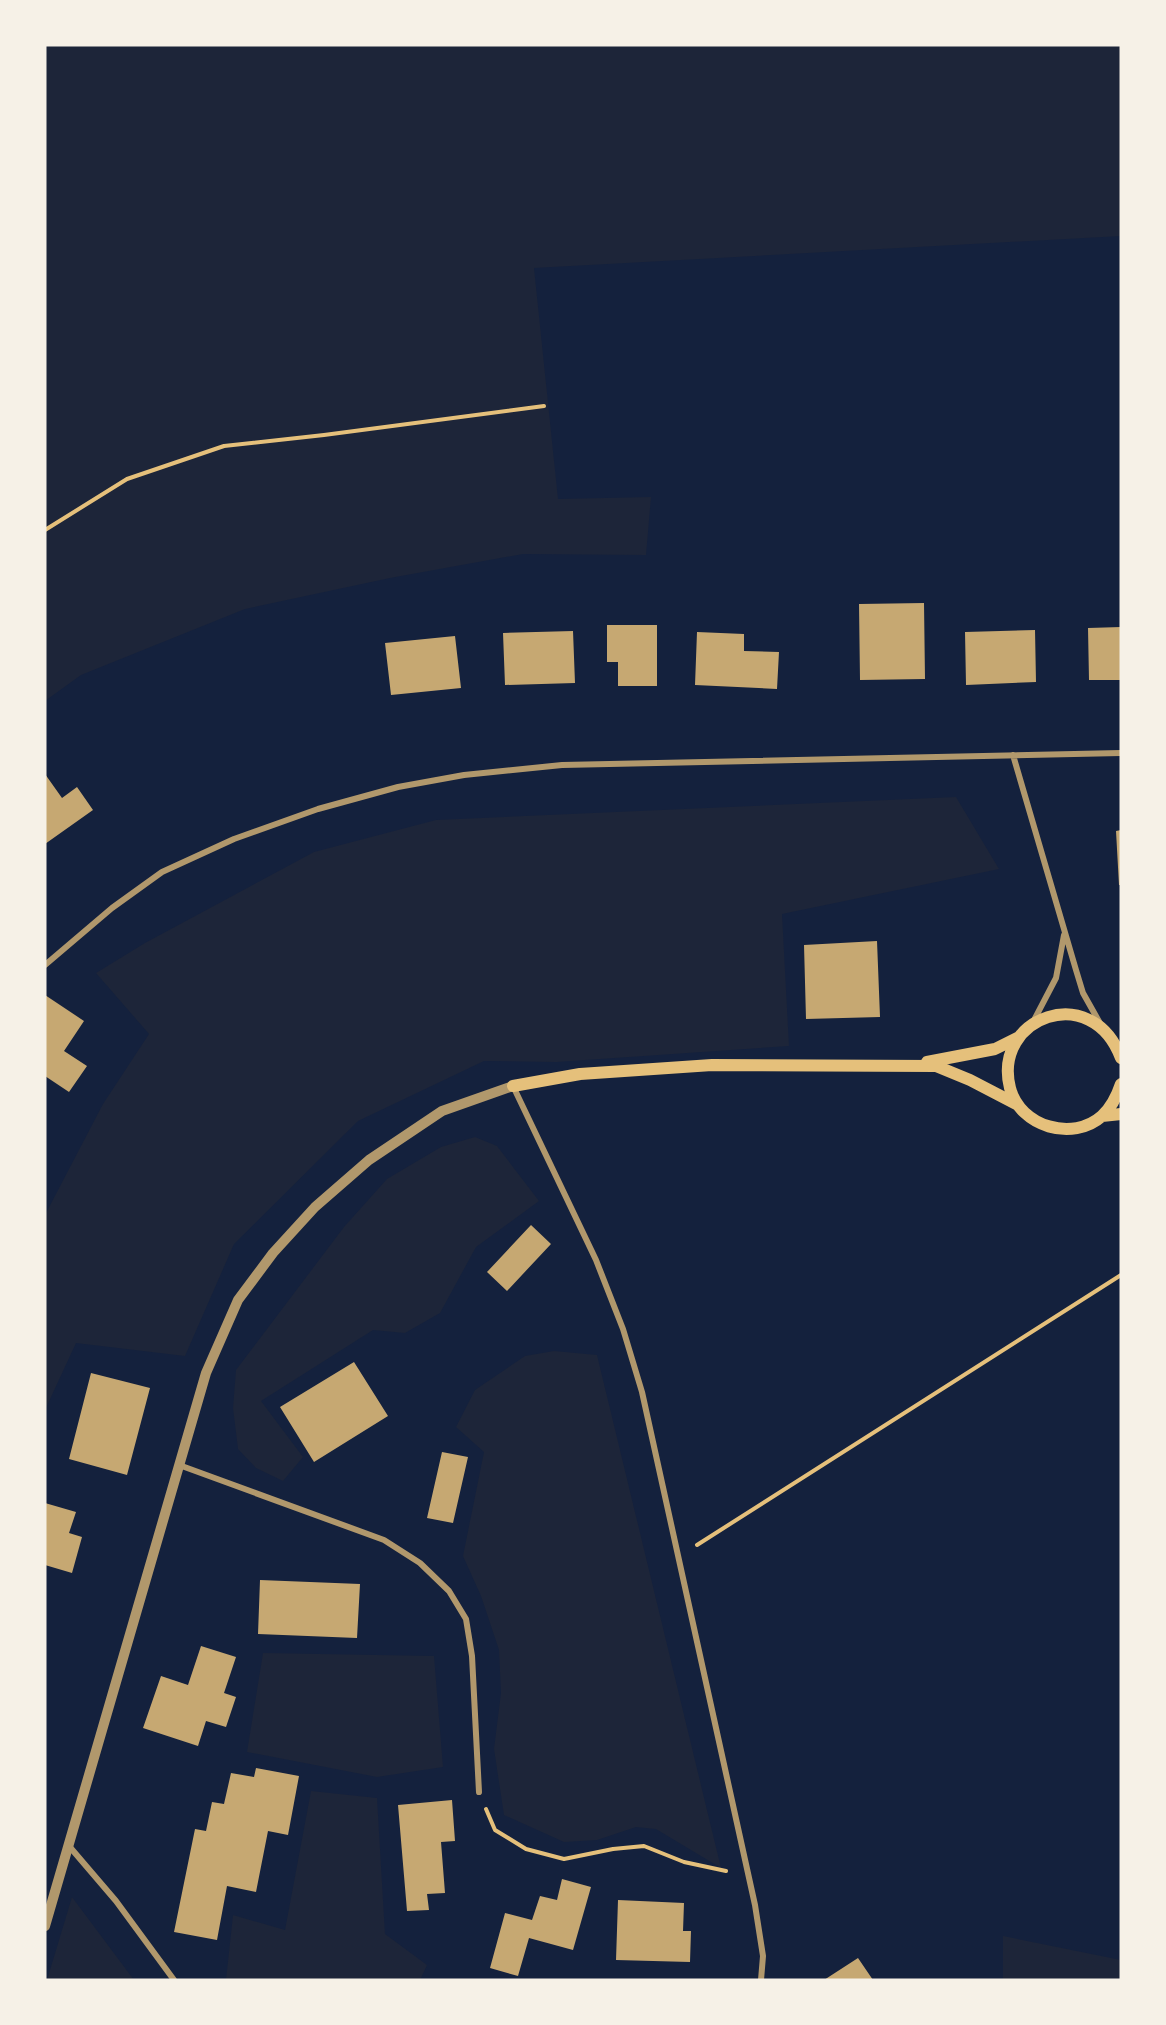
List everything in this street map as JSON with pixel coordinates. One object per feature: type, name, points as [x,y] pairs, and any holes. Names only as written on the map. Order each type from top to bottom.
[{"type":"main road","points":[[905,1066],[995,1049],[1019,1037],[1032,1025],[1048,1016],[1066,1014],[1086,1017],[1103,1028],[1118,1046],[1121,1058]]},
{"type":"main road","points":[[1018,1105],[1010,1089],[1007,1071],[1010,1054],[1019,1037]]},
{"type":"main road","points":[[513,1086],[580,1074],[712,1065],[936,1066],[970,1080],[1018,1105],[1031,1118],[1047,1126],[1065,1129],[1085,1126],[1102,1116],[1115,1100],[1121,1084]]},
{"type":"main road","points":[[1102,1116],[1121,1114]]},
{"type":"street","points":[[45,964],[112,908],[162,872],[234,839],[318,809],[398,787],[464,775],[562,765],[1121,753]]},
{"type":"street","points":[[1013,755],[1083,993],[1103,1028]]},
{"type":"street","points":[[1032,1025],[1056,978],[1065,932]]},
{"type":"street","points":[[45,1926],[206,1373],[238,1300],[273,1253],[315,1207],[369,1160],[442,1111],[513,1086],[596,1260],[622,1329],[642,1392],[749,1876],[764,1956],[761,1980]]},
{"type":"street","points":[[179,1466],[384,1540],[420,1563],[449,1591],[466,1619],[472,1656],[478,1792]]},
{"type":"street","points":[[68,1846],[116,1901],[174,1980]]},
{"type":"path","points":[[45,530],[127,479],[224,446],[544,406]]},
{"type":"path","points":[[678,1557],[1121,1275]]},
{"type":"path","points":[[478,1792],[495,1830],[526,1849],[564,1859],[613,1849],[644,1846],[684,1862],[749,1876]]},
{"type":"shaded area","points":[[45,45],[1121,45],[1121,236],[534,268],[558,499],[651,497],[646,555],[523,554],[390,578],[245,609],[81,675],[45,701]]},
{"type":"shaded area","points":[[956,797],[999,869],[782,914],[789,1046],[556,1062],[484,1061],[358,1121],[234,1244],[185,1356],[76,1343],[45,1410],[45,1215],[103,1104],[149,1034],[96,973],[145,943],[314,852],[436,820]]},
{"type":"shaded area","points":[[475,1137],[497,1146],[539,1201],[476,1247],[440,1313],[405,1333],[373,1330],[261,1401],[303,1457],[283,1481],[256,1468],[238,1449],[233,1408],[236,1370],[344,1227],[387,1179],[441,1147]]},
{"type":"shaded area","points":[[554,1351],[597,1355],[721,1868],[656,1829],[636,1827],[597,1840],[564,1842],[504,1815],[494,1749],[501,1693],[499,1650],[481,1596],[463,1556],[484,1452],[456,1427],[475,1390],[525,1356]]},
{"type":"shaded area","points":[[263,1653],[434,1656],[443,1767],[377,1777],[247,1752]]},
{"type":"shaded area","points":[[311,1791],[377,1798],[385,1934],[427,1965],[420,1980],[226,1980],[233,1915],[285,1930]]},
{"type":"shaded area","points":[[72,1897],[134,1980],[47,1980]]},
{"type":"shaded area","points":[[1003,1936],[1121,1960],[1121,1980],[1003,1980]]},
{"type":"building","points":[[924,603],[925,679],[860,680],[859,604]]},
{"type":"building","points":[[607,625],[657,625],[657,686],[618,686],[618,662],[607,662]]},
{"type":"building","points":[[1121,627],[1121,680],[1089,680],[1088,628]]},
{"type":"building","points":[[1035,630],[1036,682],[966,685],[965,632]]},
{"type":"building","points":[[573,631],[575,683],[505,685],[503,633]]},
{"type":"building","points":[[697,632],[744,634],[744,651],[779,652],[777,689],[695,685]]},
{"type":"building","points":[[455,636],[461,688],[391,695],[385,643]]},
{"type":"building","points":[[45,774],[62,798],[77,787],[93,810],[45,844]]},
{"type":"building","points":[[1121,830],[1121,885],[1119,885],[1116,831]]},
{"type":"building","points":[[877,941],[880,1017],[806,1019],[804,945]]},
{"type":"building","points":[[45,995],[84,1021],[64,1051],[87,1066],[69,1092],[45,1076]]},
{"type":"building","points":[[531,1225],[551,1244],[507,1291],[487,1272]]},
{"type":"building","points":[[354,1362],[388,1416],[314,1462],[280,1407]]},
{"type":"building","points":[[91,1373],[150,1388],[127,1475],[69,1459]]},
{"type":"building","points":[[442,1452],[468,1457],[453,1523],[427,1518]]},
{"type":"building","points":[[45,1503],[76,1512],[69,1533],[82,1537],[72,1573],[45,1565]]},
{"type":"building","points":[[260,1580],[360,1584],[357,1638],[258,1634]]},
{"type":"building","points":[[201,1646],[236,1657],[224,1693],[236,1697],[226,1727],[206,1721],[198,1746],[143,1728],[161,1676],[188,1685]]},
{"type":"building","points":[[256,1768],[299,1776],[288,1835],[268,1831],[256,1892],[227,1886],[217,1940],[174,1932],[195,1829],[206,1831],[212,1802],[224,1804],[231,1773],[254,1777]]},
{"type":"building","points":[[452,1800],[455,1841],[441,1842],[445,1893],[427,1894],[429,1910],[407,1911],[398,1805]]},
{"type":"building","points":[[562,1879],[591,1887],[573,1950],[529,1938],[518,1976],[490,1968],[505,1913],[532,1920],[540,1896],[557,1900]]},
{"type":"building","points":[[618,1900],[684,1903],[683,1931],[691,1931],[690,1962],[616,1960]]},
{"type":"building","points":[[858,1958],[873,1980],[824,1980]]}]
